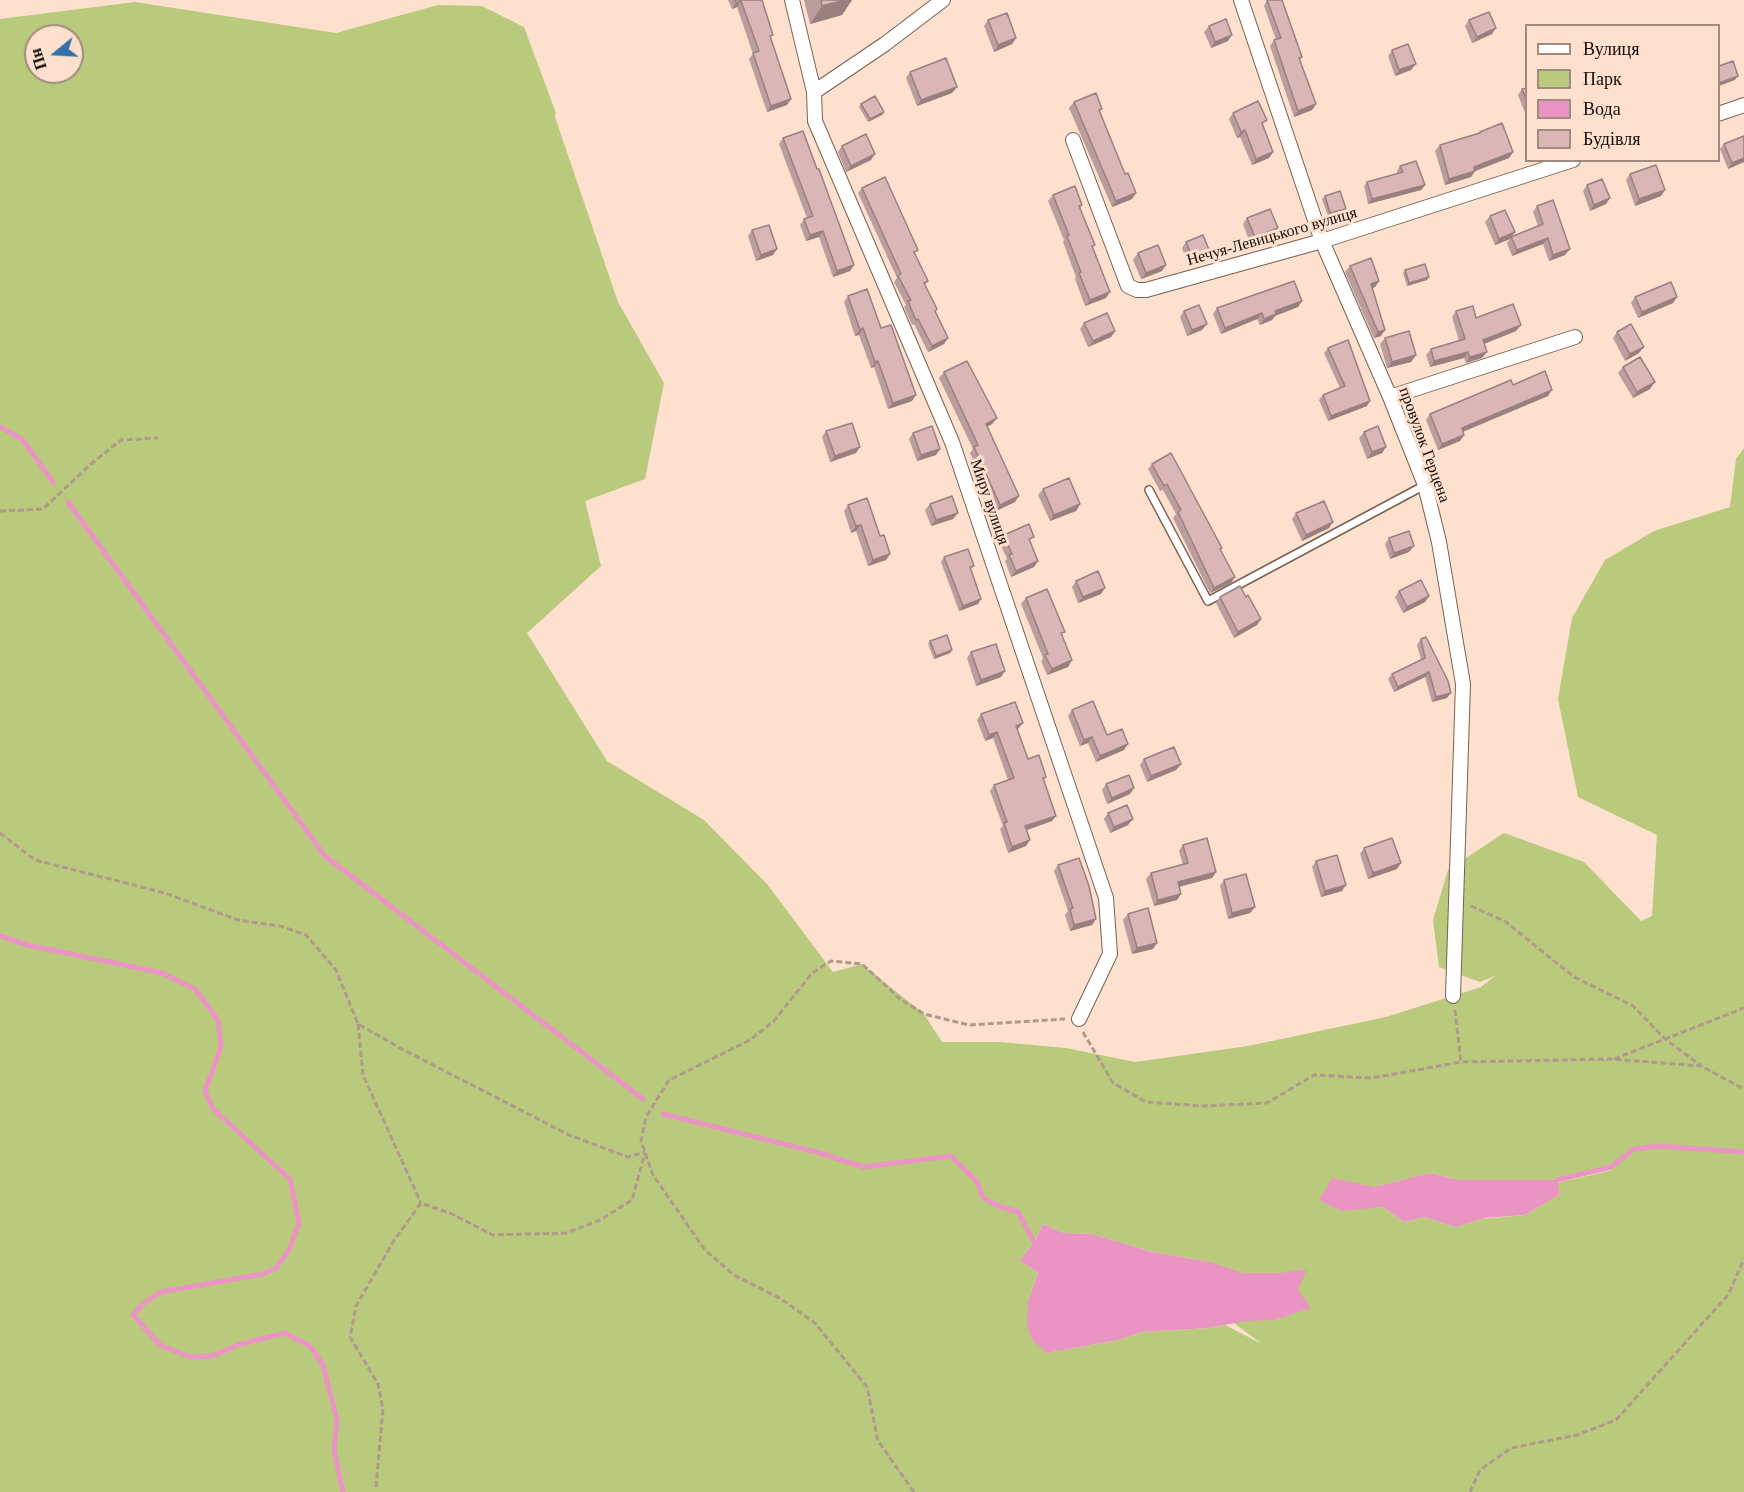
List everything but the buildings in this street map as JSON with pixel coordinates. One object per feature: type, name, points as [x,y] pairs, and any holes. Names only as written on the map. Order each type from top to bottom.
[{"type":"street","name":"Миру вулиця","points":[[792,0],[814,92],[815,121],[952,442],[1106,898],[1110,954],[1079,1019]]},
{"type":"street","points":[[814,92],[885,44],[943,0]]},
{"type":"street","name":"провулок Герцена","points":[[1241,0],[1322,241],[1425,484],[1439,542],[1463,684],[1454,996]]},
{"type":"street","points":[[1720,114],[1744,105]]},
{"type":"street","name":"Нечуя-Левицького вулиця","points":[[1073,140],[1128,286],[1131,289],[1146,290],[1322,241],[1567,162]]},
{"type":"street","points":[[1390,397],[1575,337]]},
{"type":"lane","points":[[1149,490],[1208,602],[1425,484]]},
{"type":"path","points":[[0,511],[43,509],[91,464],[121,440],[158,438]]},
{"type":"path","points":[[0,833],[35,860],[165,893],[238,920],[280,926],[306,936],[336,970],[358,1024],[363,1074],[421,1203],[452,1214],[493,1235],[566,1233],[600,1220],[632,1200],[645,1152]]},
{"type":"path","points":[[1456,900],[1506,921],[1574,977],[1633,1006],[1665,1039],[1701,1066],[1744,1089]]},
{"type":"path","points":[[914,1492],[878,1441],[867,1387],[814,1323],[782,1299],[734,1275],[705,1250],[653,1175],[642,1141],[646,1117],[669,1080],[750,1040],[774,1021],[812,973],[831,962],[862,964],[900,999],[924,1014],[969,1025],[1079,1019],[1084,1036],[1113,1083],[1146,1102],[1204,1106],[1267,1103],[1314,1075],[1372,1078],[1461,1062],[1613,1059],[1701,1066]]},
{"type":"path","points":[[1454,996],[1461,1062]]},
{"type":"path","points":[[1613,1059],[1744,1008]]},
{"type":"path","points":[[358,1024],[569,1135],[628,1157],[645,1152]]},
{"type":"path","points":[[376,1487],[383,1409],[378,1384],[350,1338],[356,1306],[393,1242],[421,1203]]},
{"type":"path","points":[[1470,1492],[1480,1470],[1511,1448],[1577,1435],[1616,1420],[1728,1295],[1744,1259]]},
{"type":"green space","points":[[135,2],[336,33],[438,5],[482,6],[524,27],[556,113],[555,117],[618,302],[664,383],[645,479],[585,501],[601,566],[527,633],[607,761],[704,820],[767,884],[833,972],[862,964],[924,1014],[942,1042],[1000,1042],[1066,1048],[1135,1062],[1248,1046],[1386,1017],[1481,987],[1495,976],[1480,982],[1439,967],[1433,920],[1448,870],[1504,833],[1584,862],[1641,921],[1652,916],[1657,835],[1578,797],[1558,699],[1572,618],[1605,560],[1654,531],[1730,507],[1736,459],[1744,448],[1744,1492],[0,1492],[0,19]],"holes":[[[1610,1167],[1612,1170],[1557,1183],[1560,1194],[1525,1215],[1481,1219],[1456,1227],[1424,1217],[1404,1222],[1383,1207],[1340,1210],[1374,1187],[1429,1173],[1460,1180],[1553,1180]],[[1043,1224],[1064,1233],[1092,1234],[1152,1252],[1210,1262],[1223,1322],[1234,1323],[1262,1344],[1225,1325],[1142,1332],[1118,1340],[1047,1353],[1028,1301],[1038,1273],[1020,1260],[1034,1242]]]},
{"type":"water","points":[[1429,1173],[1460,1180],[1557,1180],[1560,1194],[1525,1215],[1485,1218],[1456,1227],[1424,1217],[1404,1222],[1383,1207],[1341,1211],[1319,1200],[1332,1178],[1374,1187]]},
{"type":"water","points":[[1043,1224],[1064,1233],[1092,1234],[1152,1252],[1210,1262],[1243,1273],[1281,1273],[1307,1269],[1298,1290],[1311,1308],[1274,1320],[1246,1321],[1209,1328],[1142,1332],[1118,1340],[1047,1353],[1033,1341],[1027,1326],[1028,1301],[1038,1273],[1020,1260],[1035,1241]]},
{"type":"waterway","points":[[0,427],[22,439],[53,482]]},
{"type":"waterway","points":[[68,502],[325,856],[643,1099]]},
{"type":"waterway","points":[[0,936],[28,945],[162,973],[195,989],[218,1020],[221,1047],[205,1091],[213,1109],[290,1179],[299,1223],[289,1250],[276,1268],[263,1274],[161,1292],[144,1303],[133,1315],[160,1345],[190,1357],[212,1356],[238,1345],[285,1333],[310,1346],[323,1365],[337,1420],[334,1450],[343,1492]]},
{"type":"waterway","points":[[663,1114],[820,1153],[863,1167],[951,1156],[978,1183],[983,1198],[1018,1212],[1034,1242]]},
{"type":"waterway","points":[[1557,1180],[1611,1167],[1634,1149],[1658,1146],[1744,1152]]}]
